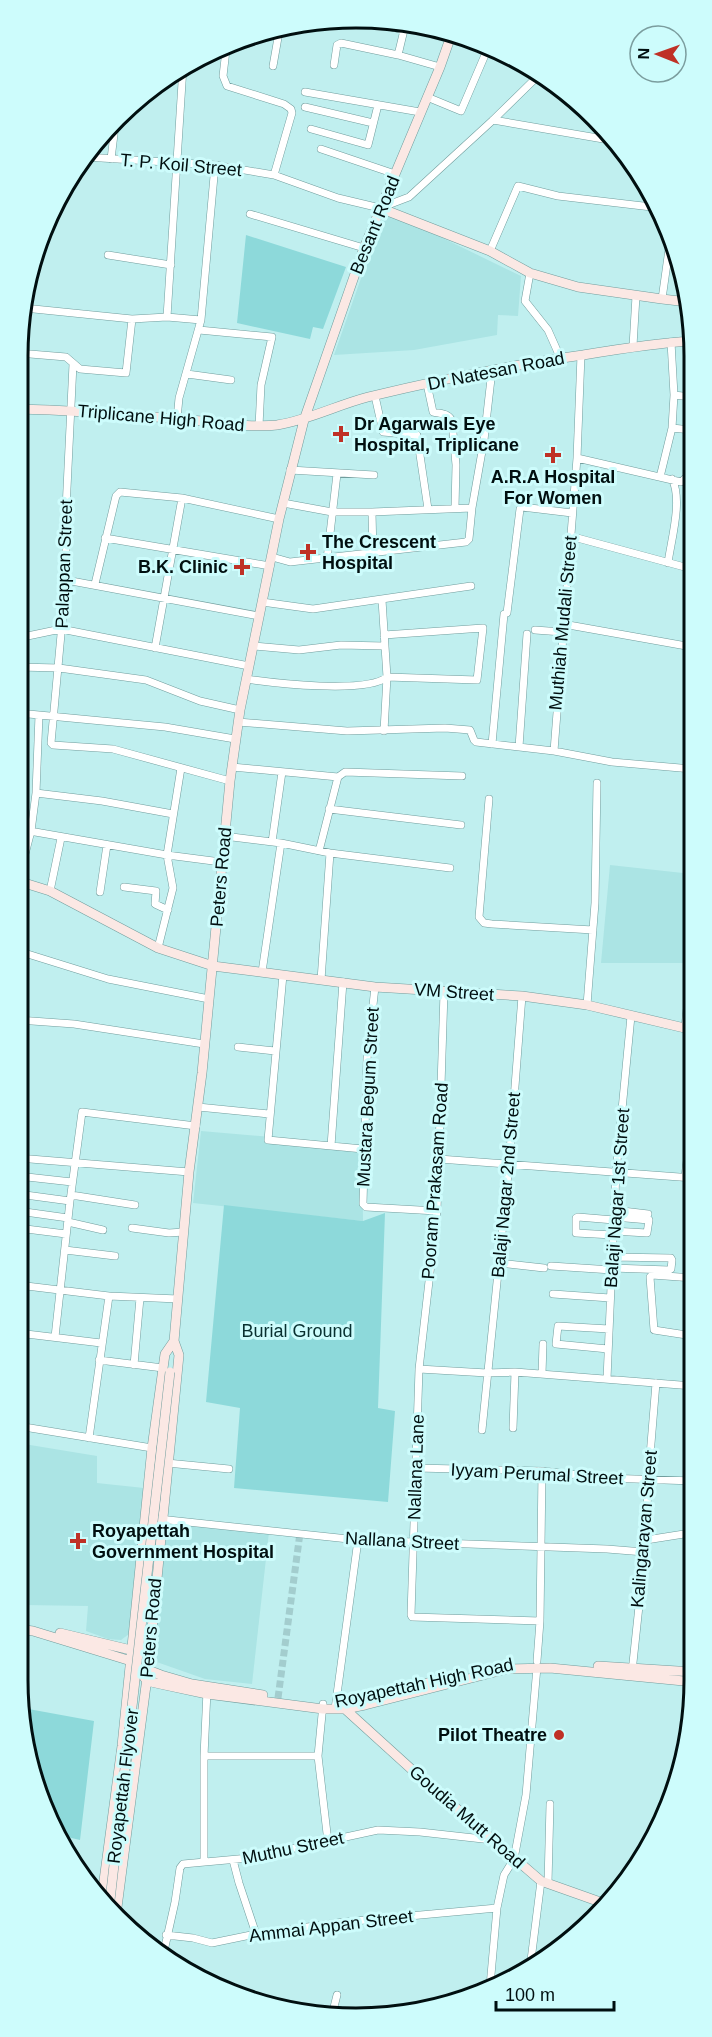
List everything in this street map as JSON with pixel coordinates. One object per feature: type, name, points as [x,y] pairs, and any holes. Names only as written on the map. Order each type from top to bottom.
[{"type":"main road","name":"Besant Road","points":[[304,420],[364,248],[449,42]]},
{"type":"main road","points":[[380,208],[490,251],[530,273],[578,287],[679,301]]},
{"type":"main road","name":"Dr Natesan Road","points":[[304,420],[375,396],[492,370],[633,346],[683,341]]},
{"type":"main road","name":"Triplicane High Road","points":[[28,409],[72,410],[259,426],[304,420]]},
{"type":"main road","name":"Peters Road","points":[[117,1905],[147,1681],[179,1355],[174,1341],[183,1232],[213,966],[230,781],[246,679],[279,519],[304,420]]},
{"type":"main road","name":"VM Street","points":[[28,884],[50,891],[158,948],[213,966],[375,987],[522,996],[588,1005],[684,1028]]},
{"type":"main road","name":"Royapettah Flyover","points":[[110,1897],[167,1370],[174,1341]]},
{"type":"main road","name":"Peters Road","points":[[103,1888],[130,1661],[152,1448],[167,1370]]},
{"type":"main road","points":[[28,1628],[131,1650],[148,1670]]},
{"type":"main road","points":[[28,1629],[130,1661],[147,1681]]},
{"type":"main road","name":"Royapettah High Road","points":[[147,1681],[323,1707],[340,1706],[507,1669],[537,1667],[684,1672]]},
{"type":"main road","name":"Royapettah High Road","points":[[148,1670],[207,1690]]},
{"type":"main road","name":"Royapettah High Road","points":[[632,1672],[684,1680]]},
{"type":"main road","name":"Goudia Mutt Road","points":[[340,1706],[514,1859],[544,1882],[598,1901]]},
{"type":"street","points":[[398,55],[404,32]]},
{"type":"street","points":[[273,66],[278,38]]},
{"type":"street","points":[[334,66],[337,45],[341,43],[440,67]]},
{"type":"street","points":[[427,97],[461,111],[485,55]]},
{"type":"street","points":[[225,56],[223,76],[227,86],[284,104],[291,109],[292,113],[274,176]]},
{"type":"street","points":[[167,317],[182,79]]},
{"type":"street","points":[[380,208],[409,197],[534,81]]},
{"type":"street","points":[[305,92],[420,112]]},
{"type":"street","points":[[311,129],[368,145],[378,105]]},
{"type":"street","points":[[305,107],[373,123]]},
{"type":"street","points":[[493,120],[601,139]]},
{"type":"street","points":[[111,159],[114,136]]},
{"type":"street","points":[[321,149],[395,174]]},
{"type":"street","name":"T. P. Koil Street","points":[[95,158],[215,165],[274,176],[338,198],[380,208]]},
{"type":"street","points":[[177,419],[179,398],[201,320],[215,165]]},
{"type":"street","points":[[490,251],[518,186],[558,196],[648,207]]},
{"type":"street","points":[[250,214],[364,248]]},
{"type":"street","points":[[108,255],[171,266]]},
{"type":"street","points":[[662,300],[668,257]]},
{"type":"street","points":[[530,273],[525,301],[548,330],[560,357]]},
{"type":"street","points":[[633,346],[636,296]]},
{"type":"street","points":[[32,309],[132,319],[167,317],[201,320]]},
{"type":"street","points":[[28,354],[66,357],[80,369],[126,373],[132,319]]},
{"type":"street","points":[[199,330],[272,337],[261,385],[259,426]]},
{"type":"street","points":[[660,477],[672,428],[674,395],[671,342]]},
{"type":"street","name":"Muthiah Mudali Street","points":[[554,751],[577,458],[581,355]]},
{"type":"street","name":"Palappan Street","points":[[73,364],[66,509],[66,580],[51,743],[113,749],[181,768]]},
{"type":"street","points":[[105,538],[290,562],[466,542],[469,539],[484,440],[492,370]]},
{"type":"street","points":[[187,374],[231,380]]},
{"type":"street","points":[[427,384],[433,412],[446,414],[452,422],[456,465],[455,508]]},
{"type":"street","points":[[674,395],[684,396]]},
{"type":"street","points":[[375,396],[383,432],[417,435],[428,510]]},
{"type":"street","points":[[672,428],[684,429]]},
{"type":"street","points":[[577,458],[681,482],[684,479]]},
{"type":"street","points":[[290,470],[374,475]]},
{"type":"street","points":[[327,559],[337,474]]},
{"type":"street","points":[[668,563],[675,512],[676,490],[672,479]]},
{"type":"street","points":[[95,584],[118,493],[182,498],[279,519]]},
{"type":"street","points":[[155,648],[166,598],[182,498]]},
{"type":"street","points":[[283,503],[332,512],[472,508]]},
{"type":"street","points":[[492,744],[504,614],[507,614],[519,513],[522,507],[572,513]]},
{"type":"street","points":[[372,512],[374,554]]},
{"type":"street","points":[[570,536],[684,567]]},
{"type":"street","points":[[66,580],[259,616]]},
{"type":"street","points":[[262,603],[312,609],[471,586]]},
{"type":"street","points":[[382,600],[387,677],[384,731]]},
{"type":"street","points":[[246,679],[328,687],[369,684],[387,677],[477,680],[483,628],[384,635]]},
{"type":"street","points":[[535,630],[563,628],[684,646]]},
{"type":"street","points":[[28,636],[61,629],[249,666]]},
{"type":"street","points":[[519,747],[527,634]]},
{"type":"street","points":[[254,646],[299,650],[341,645],[384,646]]},
{"type":"street","points":[[28,667],[146,680],[200,701],[240,710]]},
{"type":"street","points":[[28,714],[165,728],[236,739]]},
{"type":"street","points":[[28,843],[36,793],[39,715]]},
{"type":"street","points":[[238,722],[294,728],[384,731],[445,728],[470,730],[475,742],[554,751],[612,762],[684,768]]},
{"type":"street","points":[[232,767],[338,777]]},
{"type":"street","points":[[158,948],[173,888],[167,855],[181,768],[230,781]]},
{"type":"street","points":[[272,842],[282,772]]},
{"type":"street","points":[[319,850],[338,777],[345,772],[462,777]]},
{"type":"street","points":[[588,1005],[595,903],[597,783]]},
{"type":"street","points":[[36,793],[102,801],[173,814]]},
{"type":"street","points":[[489,800],[479,917],[484,923],[492,924],[593,930]]},
{"type":"street","points":[[329,808],[461,825]]},
{"type":"street","points":[[28,831],[61,838],[221,862]]},
{"type":"street","points":[[224,836],[281,843],[330,853],[450,868]]},
{"type":"street","points":[[50,891],[61,838]]},
{"type":"street","points":[[262,972],[281,843]]},
{"type":"street","points":[[100,892],[107,845]]},
{"type":"street","points":[[321,980],[330,853]]},
{"type":"street","points":[[124,887],[156,891],[155,904],[168,910]]},
{"type":"street","points":[[28,954],[108,979],[209,999]]},
{"type":"street","points":[[283,975],[267,1138],[270,1142],[363,1149]]},
{"type":"street","points":[[331,1146],[343,982]]},
{"type":"street","name":"Mustara Begum Street","points":[[375,987],[367,1059],[362,1202],[364,1206],[437,1211]]},
{"type":"street","name":"Pooram Prakasam Road","points":[[419,1369],[437,1211],[444,992]]},
{"type":"street","name":"Balaji Nagar 2nd Street","points":[[482,1430],[509,1164],[522,996]]},
{"type":"street","name":"Balaji Nagar 1st Street","points":[[607,1379],[616,1172],[631,1016]]},
{"type":"street","points":[[28,1021],[74,1024],[204,1044]]},
{"type":"street","points":[[237,1047],[275,1051]]},
{"type":"street","points":[[198,1107],[269,1114]]},
{"type":"street","points":[[55,1337],[82,1112],[196,1126]]},
{"type":"street","points":[[28,1159],[189,1172]]},
{"type":"street","points":[[439,1159],[684,1177]]},
{"type":"street","points":[[28,1177],[72,1182]]},
{"type":"street","points":[[28,1195],[135,1205]]},
{"type":"street","points":[[28,1213],[68,1220],[103,1230]]},
{"type":"street","points":[[613,1235],[576,1233],[574,1230],[578,1217],[648,1214]]},
{"type":"street","points":[[575,1237],[647,1233],[649,1220],[614,1216]]},
{"type":"street","points":[[132,1228],[169,1233],[183,1232]]},
{"type":"street","points":[[28,1229],[66,1233]]},
{"type":"street","points":[[65,1250],[115,1256]]},
{"type":"street","points":[[499,1263],[548,1267],[672,1269],[671,1258],[612,1257]]},
{"type":"street","points":[[684,1277],[652,1275],[650,1277],[652,1327],[654,1330],[684,1335]]},
{"type":"street","points":[[28,1286],[109,1296],[178,1299]]},
{"type":"street","points":[[553,1294],[610,1298]]},
{"type":"street","points":[[89,1438],[109,1296]]},
{"type":"street","points":[[134,1365],[140,1298]]},
{"type":"street","points":[[608,1349],[556,1344],[558,1326],[609,1329]]},
{"type":"street","points":[[28,1334],[101,1344]]},
{"type":"street","points":[[542,1374],[543,1344]]},
{"type":"street","points":[[99,1360],[167,1370]]},
{"type":"street","points":[[419,1369],[487,1373],[515,1372],[684,1385]]},
{"type":"street","name":"Nallana Lane","points":[[419,1369],[411,1617],[540,1621]]},
{"type":"street","points":[[513,1428],[515,1372]]},
{"type":"street","name":"Kalingarayan Street","points":[[632,1672],[646,1540],[648,1480],[656,1383]]},
{"type":"street","points":[[28,1428],[152,1448]]},
{"type":"street","points":[[167,1463],[229,1469]]},
{"type":"street","name":"Iyyam Perumal Street","points":[[416,1468],[542,1471],[605,1478],[684,1481]]},
{"type":"street","points":[[491,1980],[497,1908],[504,1875],[514,1859],[526,1795],[540,1621],[542,1471]]},
{"type":"street","name":"Nallana Street","points":[[145,1516],[358,1540],[644,1552]]},
{"type":"street","points":[[646,1540],[684,1534]]},
{"type":"street","points":[[340,1706],[358,1540]]},
{"type":"street","points":[[204,1862],[204,1756],[207,1690]]},
{"type":"street","points":[[323,1707],[318,1756],[328,1842]]},
{"type":"street","points":[[204,1756],[318,1756]]},
{"type":"street","points":[[532,1957],[544,1882],[550,1804]]},
{"type":"street","name":"Muthu Street","points":[[165,1946],[180,1868],[183,1863],[233,1860],[378,1830],[492,1840]]},
{"type":"street","points":[[233,1860],[256,1934]]},
{"type":"street","name":"Ammai Appan Street","points":[[166,1935],[212,1943],[256,1934],[344,1922],[497,1908]]},
{"type":"street","points":[[334,2008],[337,1995]]},
{"type":"shaded area","points":[[385,210],[521,276],[518,316],[498,315],[497,335],[414,350],[334,355]]},
{"type":"shaded area","points":[[610,865],[684,873],[684,963],[601,963]]},
{"type":"shaded area","points":[[201,1131],[362,1145],[363,1221],[193,1203]]},
{"type":"shaded area","name":"Royapettah Government Hospital","points":[[28,1445],[97,1456],[97,1483],[144,1488],[129,1634],[121,1640],[108,1639],[86,1631],[88,1606],[28,1605]]},
{"type":"shaded area","name":"Royapettah Government Hospital","points":[[167,1520],[269,1532],[252,1684],[205,1679],[151,1660]]},
{"type":"green space","points":[[246,235],[346,267],[323,329],[313,327],[310,339],[237,323]]},
{"type":"green space","name":"Burial Ground","points":[[224,1205],[363,1221],[385,1213],[378,1408],[395,1411],[388,1502],[234,1488],[240,1408],[206,1402]]},
{"type":"green space","points":[[30,1709],[94,1721],[80,1840],[68,1837],[53,1806],[40,1766]]},
{"type":"tunnel","points":[[278,1698],[300,1533]]},
{"type":"place","name":"Dr Agarwals Eye Hospital, Triplicane","points":[[341,434]]},
{"type":"place","name":"A.R.A Hospital For Women","points":[[553,455]]},
{"type":"place","name":"The Crescent Hospital","points":[[308,552]]},
{"type":"place","name":"B.K. Clinic","points":[[242,567]]},
{"type":"place","name":"Royapettah Government Hospital","points":[[78,1541]]},
{"type":"place","name":"Pilot Theatre","points":[[559,1735]]}]
